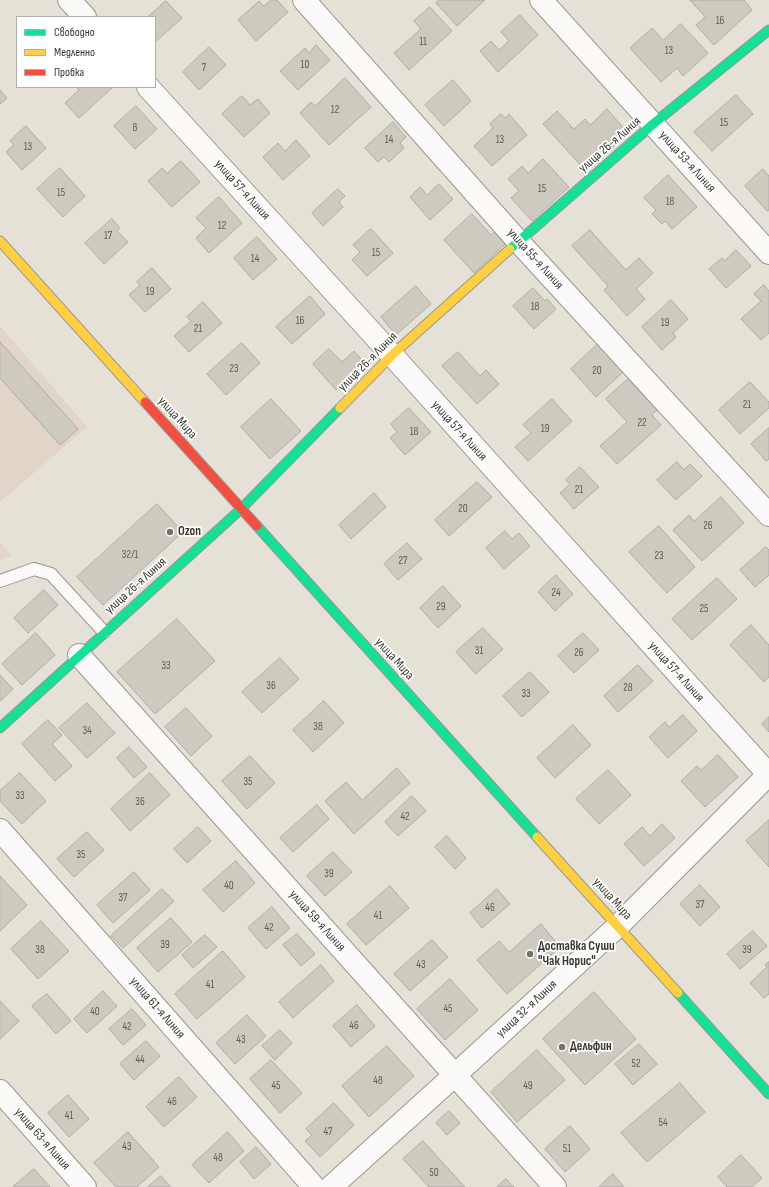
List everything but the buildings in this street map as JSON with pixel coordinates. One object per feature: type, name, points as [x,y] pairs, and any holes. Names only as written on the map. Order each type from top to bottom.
[{"type":"main road","name":"улица 26-я Линия","points":[[0,728],[241,509],[392,355],[518,241],[653,124],[769,30]]},
{"type":"main road","name":"улица Мира","points":[[0,241],[769,1094]]},
{"type":"street","points":[[69,0],[84,16]]},
{"type":"street","name":"улица 55-я Линия","points":[[304,0],[518,241],[769,515]]},
{"type":"street","name":"улица 53-я Линия","points":[[541,0],[769,253]]},
{"type":"street","name":"улица 57-я Линия","points":[[149,88],[392,355],[769,775]]},
{"type":"street","name":"улица 59-я Линия","points":[[79,655],[555,1187]]},
{"type":"street","name":"улица 32-я Линия","points":[[331,1187],[618,926],[769,775]]},
{"type":"street","name":"улица 61-я Линия","points":[[0,830],[314,1187]]},
{"type":"street","name":"улица 63-я Линия","points":[[0,1091],[85,1187]]},
{"type":"lane","points":[[0,581],[34,569],[51,574],[104,632]]},
{"type":"shaded area","points":[[0,326],[87,427],[0,502]]},
{"type":"shaded area","points":[[0,542],[12,556],[0,560]]},
{"type":"traffic: fast","points":[[510,249],[653,124],[769,30]]},
{"type":"traffic: fast","points":[[0,728],[241,509],[340,408]]},
{"type":"traffic: fast","points":[[257,526],[537,837]]},
{"type":"traffic: fast","points":[[678,993],[769,1094]]},
{"type":"traffic: slow","points":[[0,241],[145,402]]},
{"type":"traffic: slow","points":[[340,408],[392,355],[510,249]]},
{"type":"traffic: slow","points":[[537,837],[678,993]]},
{"type":"traffic: jam","points":[[145,402],[257,526]]},
{"type":"place","name":"Ozon","points":[[170,532]]},
{"type":"place","name":"Доставка Суши \"Чак Норис\"","points":[[530,954]]},
{"type":"place","name":"Дельфин","points":[[562,1047]]}]
